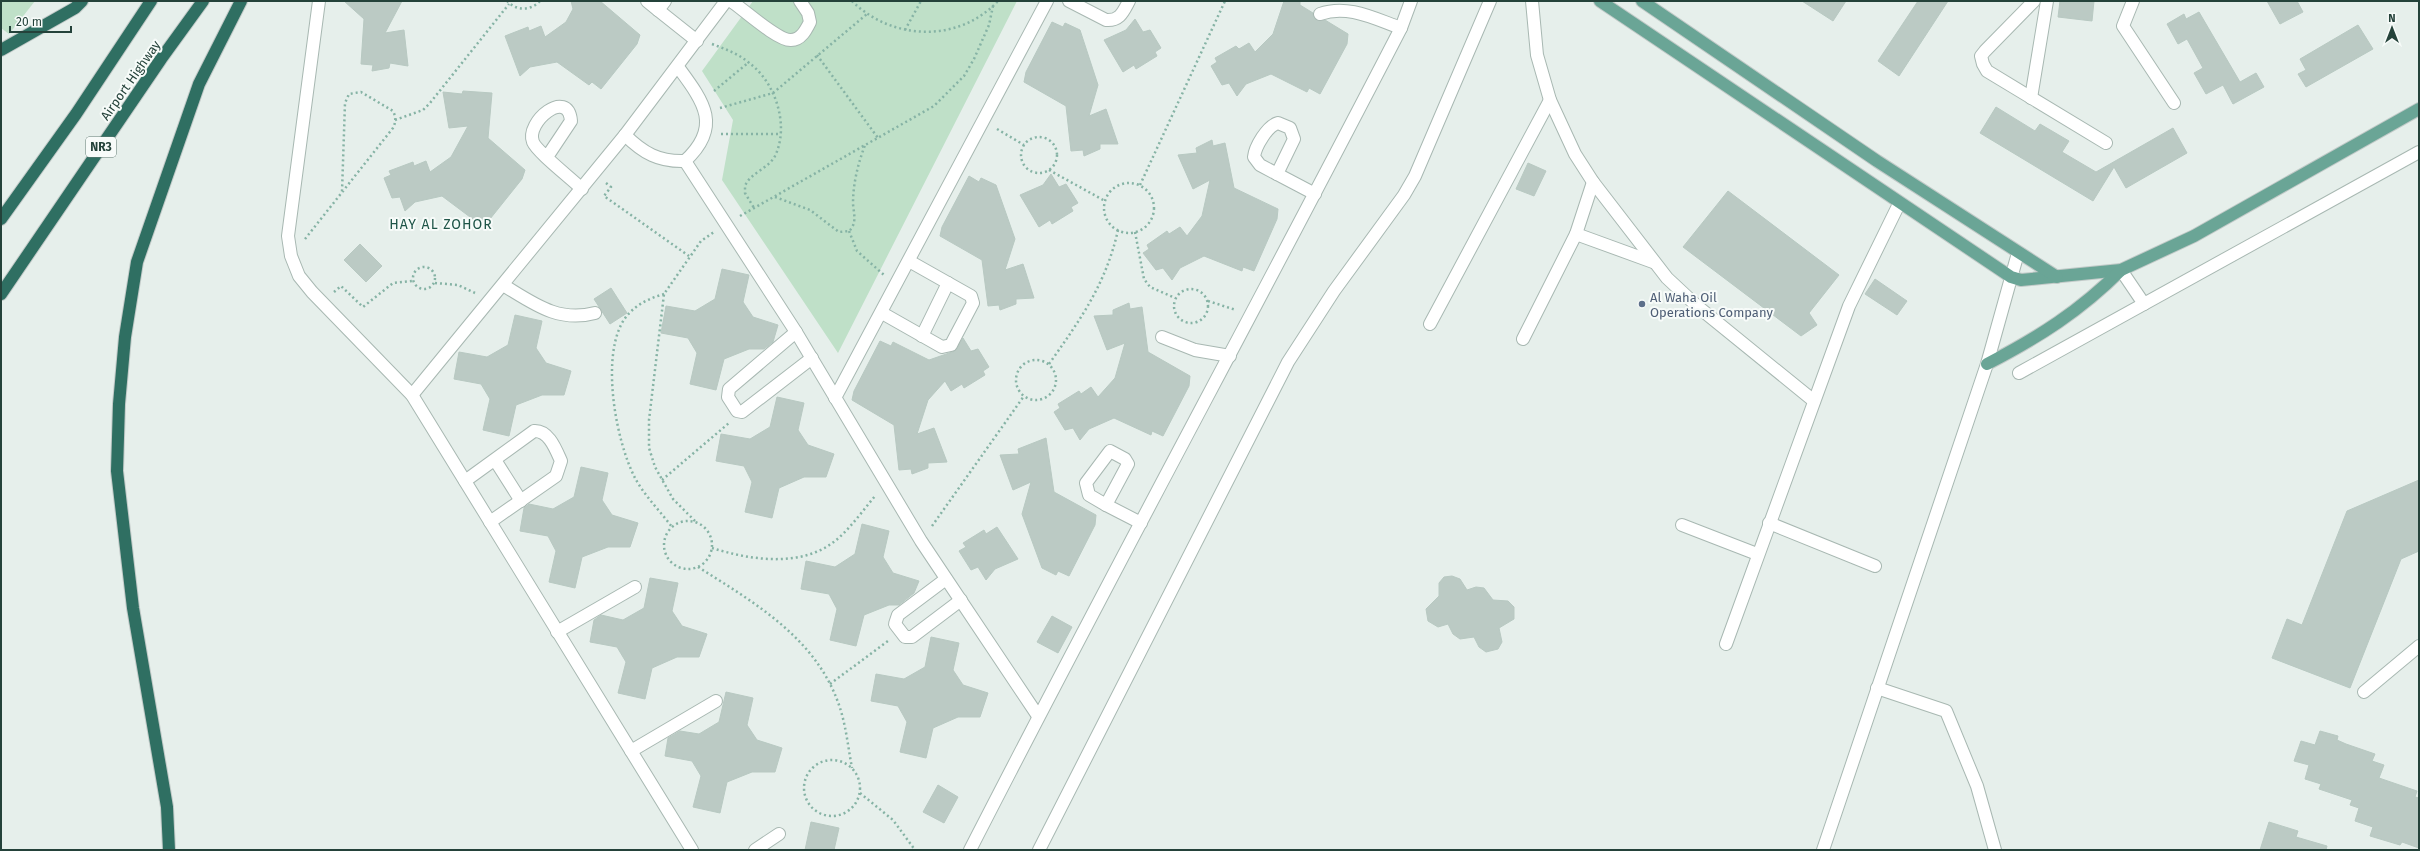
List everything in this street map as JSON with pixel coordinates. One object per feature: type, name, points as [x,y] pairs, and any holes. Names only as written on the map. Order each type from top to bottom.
[{"type":"highway","points":[[1,50],[75,8],[82,1]]},
{"type":"highway","name":"Airport Highway","points":[[1,219],[76,114],[151,1]]},
{"type":"highway","name":"Airport Highway","points":[[1,294],[203,1]]},
{"type":"highway","points":[[169,850],[167,807],[133,608],[117,471],[119,404],[125,337],[137,262],[199,84],[241,1]]},
{"type":"main road","points":[[1600,1],[1899,204],[2011,277],[2030,280],[2121,270],[2194,236],[2419,109]]},
{"type":"main road","points":[[1642,1],[1871,157],[2057,277]]},
{"type":"main road","points":[[1987,364],[2038,336],[2063,320],[2087,303],[2121,270]]},
{"type":"street","points":[[319,1],[288,236],[291,256],[299,276],[322,303],[412,395],[692,850]]},
{"type":"street","points":[[647,1],[662,5],[697,41]]},
{"type":"street","points":[[412,395],[594,174],[678,67],[726,1]]},
{"type":"street","points":[[731,1],[782,38],[792,40],[802,36],[810,22],[808,13],[800,1]]},
{"type":"street","points":[[835,398],[910,261],[1047,1]]},
{"type":"street","points":[[1069,1],[1088,5],[1106,20],[1113,20],[1119,17],[1129,1]]},
{"type":"street","points":[[970,850],[1038,716],[1230,356],[1402,28],[1410,1]]},
{"type":"street","points":[[1039,850],[1288,362],[1334,291],[1392,214],[1415,176],[1490,1]]},
{"type":"street","points":[[1532,1],[1537,55],[1550,100],[1575,154],[1592,182],[1653,262],[1697,306],[1814,401]]},
{"type":"street","points":[[2034,1],[1982,56],[1983,64],[1987,71],[2106,143]]},
{"type":"street","points":[[2031,98],[2047,1]]},
{"type":"street","points":[[2133,1],[2122,26],[2174,103]]},
{"type":"street","points":[[1320,14],[1338,10],[1352,11],[1402,28]]},
{"type":"street","points":[[625,135],[649,155],[673,162],[685,161],[697,150],[705,134],[703,106],[678,67]]},
{"type":"street","points":[[1430,324],[1550,100]]},
{"type":"street","points":[[2019,373],[2419,152]]},
{"type":"street","points":[[547,157],[582,189]]},
{"type":"street","points":[[685,161],[796,332],[921,541],[1038,716]]},
{"type":"street","points":[[1277,174],[1315,194]]},
{"type":"street","points":[[1523,339],[1576,234],[1592,182]]},
{"type":"street","points":[[1726,644],[1757,554],[1849,306],[1899,204]]},
{"type":"street","points":[[1576,234],[1653,262]]},
{"type":"street","points":[[1823,850],[1987,364],[2018,253]]},
{"type":"street","points":[[882,313],[942,347],[951,345],[971,307],[972,303],[970,296],[910,261]]},
{"type":"street","points":[[2121,270],[2144,304]]},
{"type":"street","points":[[922,336],[948,283]]},
{"type":"street","points":[[503,285],[554,314],[575,317],[595,313]]},
{"type":"street","points":[[796,332],[729,389],[729,401],[737,411],[742,412],[812,358]]},
{"type":"street","points":[[1162,336],[1195,350],[1230,356]]},
{"type":"street","points":[[465,481],[534,431],[539,431],[547,436],[561,461],[560,469],[556,476],[490,522]]},
{"type":"street","points":[[495,460],[521,501]]},
{"type":"street","points":[[1106,505],[1141,524]]},
{"type":"street","points":[[1768,524],[1875,566]]},
{"type":"street","points":[[1682,525],[1757,554]]},
{"type":"street","points":[[946,579],[898,615],[894,621],[901,632],[905,637],[912,637],[961,600]]},
{"type":"street","points":[[558,632],[635,587]]},
{"type":"street","points":[[2364,692],[2419,646]]},
{"type":"street","points":[[1877,688],[1946,711],[1977,786],[1995,850]]},
{"type":"street","points":[[631,751],[716,701]]},
{"type":"street","points":[[756,850],[779,834]]},
{"type":"path","points":[[507,1],[510,4],[524,9],[532,7],[540,1]]},
{"type":"path","points":[[854,1],[867,14],[891,26],[905,30],[936,32],[952,29],[980,16],[998,1]]},
{"type":"path","points":[[905,30],[921,1]]},
{"type":"path","points":[[1140,184],[1225,1]]},
{"type":"path","points":[[395,120],[423,110],[430,103],[510,4]]},
{"type":"path","points":[[698,567],[710,556],[712,548],[709,532],[695,522],[673,499],[662,480],[651,455],[648,434],[664,294],[700,241],[726,224],[934,106],[964,76],[983,43],[993,6]]},
{"type":"path","points":[[703,106],[773,93],[867,14]]},
{"type":"path","points":[[706,29],[716,37],[711,44],[739,55],[749,62],[763,76],[773,93],[780,114],[780,134],[774,157],[744,186],[745,193],[754,208]]},
{"type":"path","points":[[817,55],[878,138]]},
{"type":"path","points":[[703,106],[749,62]]},
{"type":"path","points":[[291,256],[342,192],[392,128],[395,120],[392,110],[361,92],[352,92],[346,98],[342,192]]},
{"type":"path","points":[[983,122],[1024,145]]},
{"type":"path","points":[[705,134],[780,134]]},
{"type":"path","points":[[1049,170],[1056,159],[1054,146],[1043,138],[1030,140],[1024,145],[1022,151],[1024,165],[1035,172],[1049,170],[1105,201]]},
{"type":"path","points":[[849,231],[855,220],[853,191],[856,175],[866,145]]},
{"type":"path","points":[[594,174],[611,187],[604,196],[689,256]]},
{"type":"path","points":[[1132,182],[1140,184],[1147,190],[1155,205],[1150,222],[1144,229],[1136,232],[1118,230],[1106,218],[1105,201],[1109,193],[1119,185],[1132,182]]},
{"type":"path","points":[[775,197],[810,210],[839,232],[849,231]]},
{"type":"path","points":[[1049,364],[1097,292],[1107,269],[1118,230]]},
{"type":"path","points":[[849,231],[857,251],[896,286]]},
{"type":"path","points":[[1136,232],[1144,279],[1150,287],[1176,298]]},
{"type":"path","points":[[425,267],[431,269],[435,276],[434,283],[430,288],[423,290],[416,287],[412,281],[413,274],[418,268],[425,267]]},
{"type":"path","points":[[322,303],[341,286],[363,307],[392,283],[412,281]]},
{"type":"path","points":[[434,283],[458,285],[490,300]]},
{"type":"path","points":[[1208,300],[1208,308],[1202,319],[1189,323],[1178,317],[1174,311],[1176,298],[1180,292],[1192,288],[1199,290],[1208,300],[1234,309],[1250,318]]},
{"type":"path","points":[[664,294],[640,304],[622,324],[614,349],[612,388],[617,426],[628,462],[636,479],[672,527]]},
{"type":"path","points":[[1034,360],[1049,364],[1057,378],[1052,393],[1039,400],[1024,396],[1016,382],[1020,368],[1027,362],[1034,360]]},
{"type":"path","points":[[921,541],[1024,396]]},
{"type":"path","points":[[662,480],[742,412]]},
{"type":"path","points":[[712,548],[754,558],[795,557],[815,552],[835,541],[886,483]]},
{"type":"path","points":[[695,522],[679,522],[672,527],[664,542],[668,558],[681,568],[698,567],[752,601],[788,629],[809,652],[830,684],[844,724],[852,768],[859,780],[860,792],[855,804],[845,813],[828,816],[812,809],[804,793],[807,776],[819,764],[836,761],[852,768]]},
{"type":"path","points":[[830,684],[901,632]]},
{"type":"path","points":[[860,792],[893,820],[915,850]]},
{"type":"green space","points":[[1,1],[35,1],[9,34],[1,28]]},
{"type":"green space","points":[[753,1],[1017,1],[838,353],[722,180],[733,120],[702,71]]},
{"type":"building","points":[[344,1],[402,1],[385,33],[404,30],[408,66],[390,63],[389,68],[372,71],[373,65],[361,64],[364,19]]},
{"type":"building","points":[[571,1],[600,1],[640,35],[637,44],[601,89],[592,82],[589,85],[557,62],[530,67],[520,76],[505,36],[528,27],[529,31],[541,26],[545,37],[566,22],[573,9]]},
{"type":"building","points":[[1284,1],[1300,1],[1300,5],[1313,13],[1315,19],[1325,20],[1348,34],[1347,44],[1320,94],[1309,88],[1307,92],[1271,74],[1246,84],[1237,96],[1229,83],[1222,85],[1211,66],[1217,62],[1215,58],[1236,46],[1239,49],[1249,43],[1255,52],[1273,34]]},
{"type":"building","points":[[1802,1],[1846,1],[1833,21]]},
{"type":"building","points":[[1918,1],[1948,1],[1899,76],[1878,61]]},
{"type":"building","points":[[2060,1],[2094,1],[2092,21],[2058,17]]},
{"type":"building","points":[[2267,1],[2297,1],[2303,12],[2280,24]]},
{"type":"building","points":[[2199,12],[2240,82],[2256,73],[2264,87],[2233,104],[2223,85],[2206,94],[2194,73],[2203,68],[2187,39],[2178,44],[2167,24],[2184,14],[2186,19]]},
{"type":"building","points":[[1135,19],[1143,32],[1150,30],[1161,48],[1155,52],[1157,56],[1136,69],[1134,65],[1123,72],[1104,40],[1126,30]]},
{"type":"building","points":[[1052,22],[1063,27],[1065,23],[1080,30],[1098,85],[1089,116],[1106,109],[1118,144],[1100,144],[1100,149],[1084,156],[1083,150],[1071,151],[1066,106],[1024,82],[1026,72]]},
{"type":"building","points":[[2358,25],[2373,49],[2306,87],[2298,74],[2306,70],[2300,59]]},
{"type":"building","points":[[463,91],[492,93],[488,138],[525,170],[522,179],[486,224],[477,216],[474,220],[442,196],[415,202],[405,211],[400,197],[392,198],[384,178],[391,175],[389,171],[413,162],[414,166],[426,161],[430,172],[451,157],[468,126],[449,128],[443,92],[462,94]]},
{"type":"building","points":[[1996,107],[2035,131],[2040,124],[2069,141],[2062,152],[2096,172],[2173,128],[2187,153],[2126,188],[2114,167],[2093,201],[1980,133]]},
{"type":"building","points":[[1212,140],[1213,146],[1225,143],[1234,188],[1278,209],[1277,219],[1254,271],[1243,267],[1242,271],[1204,256],[1180,268],[1172,280],[1163,268],[1156,270],[1143,253],[1149,249],[1147,245],[1167,231],[1169,234],[1180,227],[1187,236],[1202,216],[1210,180],[1193,189],[1178,155],[1197,153],[1196,148]]},
{"type":"building","points":[[1528,163],[1546,171],[1534,196],[1516,189]]},
{"type":"building","points":[[1051,174],[1059,187],[1066,184],[1078,203],[1071,207],[1073,211],[1052,224],[1050,220],[1039,227],[1020,195],[1043,185]]},
{"type":"building","points":[[969,176],[979,182],[981,178],[996,185],[1015,239],[1005,270],[1023,264],[1034,298],[1016,299],[1016,304],[1000,310],[999,305],[988,306],[982,260],[940,236],[942,227]]},
{"type":"building","points":[[1728,191],[1839,275],[1809,313],[1817,325],[1801,336],[1683,247]]},
{"type":"building","points":[[360,244],[382,266],[366,282],[344,260]]},
{"type":"building","points":[[722,269],[749,275],[743,302],[753,317],[778,325],[773,342],[764,349],[749,349],[724,359],[716,390],[690,384],[697,353],[688,338],[661,333],[666,306],[695,311],[715,299]]},
{"type":"building","points":[[1875,279],[1907,301],[1897,315],[1865,294]]},
{"type":"building","points":[[611,288],[627,313],[610,324],[594,299]]},
{"type":"building","points":[[1129,303],[1130,309],[1142,307],[1148,352],[1190,376],[1189,386],[1163,436],[1152,431],[1151,435],[1114,418],[1089,429],[1080,440],[1073,428],[1065,430],[1054,412],[1060,408],[1058,404],[1079,391],[1081,394],[1091,387],[1098,397],[1115,378],[1125,343],[1107,350],[1094,316],[1113,315],[1113,310]]},
{"type":"building","points":[[515,315],[542,321],[536,348],[546,363],[571,371],[564,395],[542,395],[516,405],[509,436],[483,430],[490,399],[481,384],[454,379],[459,352],[487,357],[508,345]]},
{"type":"building","points":[[963,338],[971,351],[978,349],[989,367],[983,371],[985,375],[964,388],[962,384],[951,391],[945,381],[928,400],[917,434],[934,428],[947,462],[928,463],[928,468],[912,474],[911,469],[899,470],[894,425],[852,400],[854,391],[880,341],[891,346],[893,342],[929,360],[955,351]]},
{"type":"building","points":[[777,397],[804,403],[798,430],[808,445],[834,454],[826,477],[804,477],[779,488],[772,518],[745,512],[752,482],[744,466],[716,461],[721,434],[750,439],[770,427]]},
{"type":"building","points":[[1046,438],[1054,492],[1096,515],[1095,525],[1069,576],[1058,571],[1056,575],[1042,568],[1022,514],[1031,482],[1013,490],[1000,455],[1019,454],[1018,449]]},
{"type":"building","points":[[581,467],[608,473],[602,500],[612,515],[638,523],[630,547],[608,547],[582,557],[575,588],[549,582],[556,551],[548,536],[520,531],[524,508],[529,504],[553,509],[574,497]]},
{"type":"building","points":[[2419,480],[2419,551],[2401,559],[2350,688],[2272,658],[2287,619],[2302,625],[2347,511]]},
{"type":"building","points":[[862,524],[889,531],[883,557],[893,573],[919,581],[914,593],[899,605],[889,605],[864,615],[856,646],[830,640],[837,609],[829,594],[801,589],[806,561],[835,567],[855,554]]},
{"type":"building","points":[[997,527],[1018,559],[995,569],[986,580],[978,567],[971,570],[959,551],[966,547],[963,543],[984,530],[986,534]]},
{"type":"building","points":[[1452,576],[1460,579],[1467,590],[1476,587],[1484,588],[1493,600],[1508,601],[1514,607],[1514,619],[1499,628],[1502,642],[1498,649],[1486,652],[1479,647],[1474,637],[1460,639],[1453,634],[1448,624],[1438,627],[1428,621],[1426,609],[1439,596],[1439,583],[1444,577]]},
{"type":"building","points":[[650,578],[678,583],[672,611],[682,626],[707,634],[699,657],[677,657],[652,668],[645,699],[618,693],[626,662],[617,647],[590,642],[594,620],[601,615],[623,620],[644,608]]},
{"type":"building","points":[[1052,616],[1072,627],[1058,653],[1037,642]]},
{"type":"building","points":[[931,637],[959,643],[953,670],[963,685],[988,693],[980,717],[958,717],[933,728],[926,758],[900,752],[907,722],[898,706],[871,701],[876,674],[904,679],[925,667]]},
{"type":"building","points":[[726,692],[753,698],[747,725],[757,740],[782,748],[775,772],[752,772],[727,782],[720,813],[693,807],[701,776],[692,761],[665,756],[668,738],[680,731],[699,734],[719,722]]},
{"type":"building","points":[[2320,731],[2338,736],[2337,740],[2375,754],[2372,761],[2384,765],[2379,778],[2417,791],[2415,797],[2419,798],[2419,848],[2402,842],[2400,845],[2370,836],[2373,827],[2355,821],[2359,808],[2350,805],[2352,800],[2319,789],[2321,784],[2305,779],[2309,765],[2294,761],[2301,741],[2315,745]]},
{"type":"building","points":[[938,785],[958,797],[944,823],[923,812]]},
{"type":"building","points":[[811,822],[839,828],[834,850],[805,850]]},
{"type":"building","points":[[2269,822],[2298,831],[2296,837],[2327,846],[2326,850],[2260,850]]},
{"type":"place","name":"Al Waha Oil Operations Company","points":[[1642,304]]},
{"type":"district","name":"HAY AL ZOHOR","points":[[441,224]]}]
